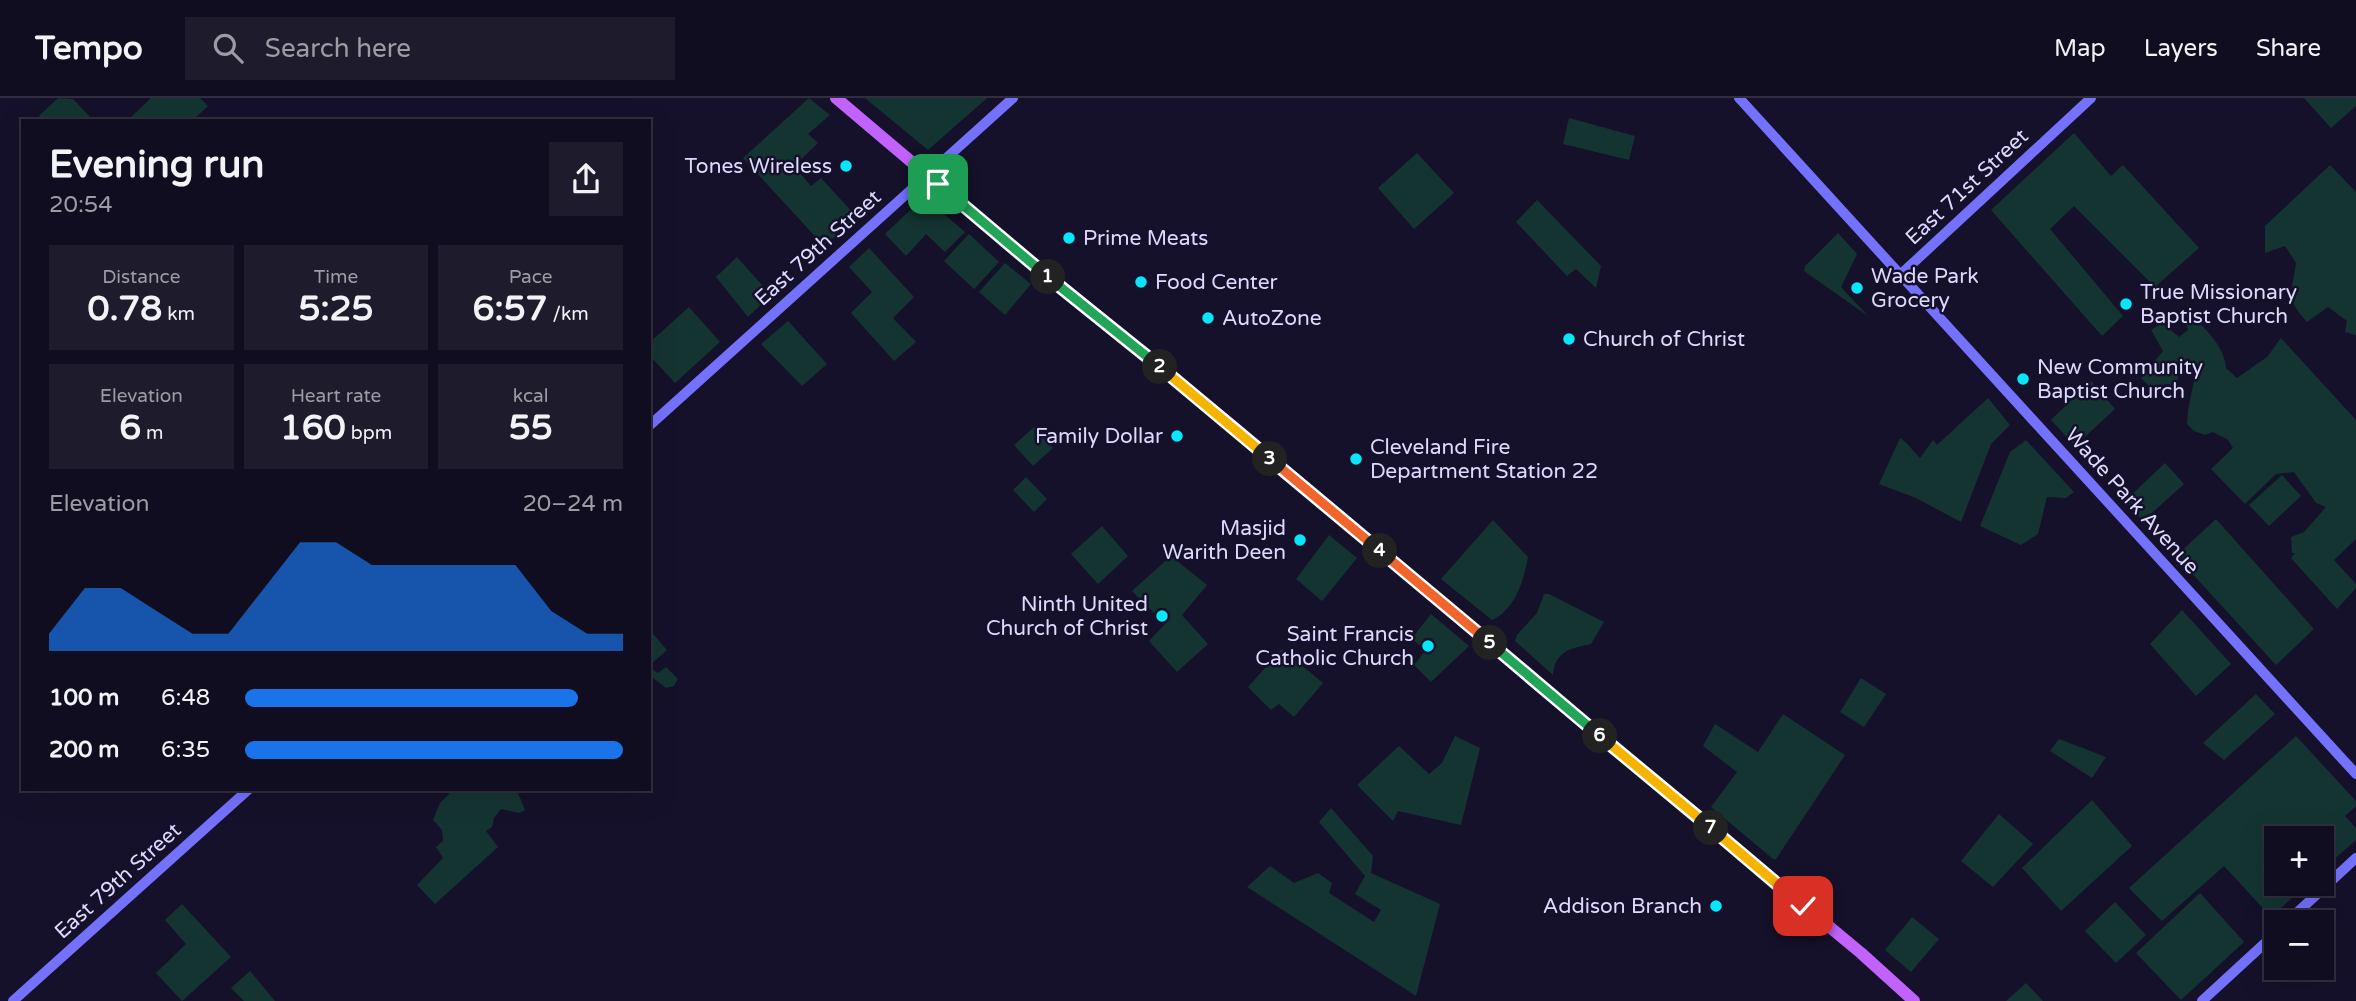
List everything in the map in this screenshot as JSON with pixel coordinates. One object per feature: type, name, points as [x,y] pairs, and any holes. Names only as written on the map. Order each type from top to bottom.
[{"type":"main road","points":[[836,98],[1237,430],[1861,953],[1914,1001]]},
{"type":"street","name":"East 79th Street","points":[[651,424],[1013,98]]},
{"type":"street","name":"Wade Park Avenue","points":[[1739,98],[2356,774]]},
{"type":"street","name":"East 71st Street","points":[[1899,276],[2091,98]]},
{"type":"street","name":"East 79th Street","points":[[13,1001],[246,791]]},
{"type":"street","points":[[2300,910],[2356,859]]},
{"type":"street","points":[[2202,1001],[2264,944]]},
{"type":"green space","points":[[58,98],[73,99],[92,119],[41,119],[39,116]]},
{"type":"green space","points":[[151,98],[200,98],[208,106],[194,119],[130,118]]},
{"type":"green space","points":[[809,98],[830,115],[808,134],[818,143],[794,166],[811,186],[821,178],[857,217],[824,246],[743,158]]},
{"type":"green space","points":[[865,98],[987,98],[928,150]]},
{"type":"green space","points":[[2304,98],[2356,98],[2356,106],[2331,128]]},
{"type":"green space","points":[[1569,118],[1635,136],[1629,160],[1563,144]]},
{"type":"green space","points":[[2074,133],[2111,176],[2123,165],[2199,248],[2155,287],[2074,206],[2050,229],[2123,316],[2102,336],[1991,210]]},
{"type":"green space","points":[[1417,153],[1454,193],[1414,229],[1378,188]]},
{"type":"green space","points":[[2330,165],[2356,192],[2356,335],[2345,332],[2347,321],[2328,307],[2307,322],[2293,301],[2296,263],[2285,246],[2265,253],[2265,226]]},
{"type":"green space","points":[[924,197],[965,232],[945,252],[926,234],[906,256],[885,234]]},
{"type":"green space","points":[[1537,200],[1601,266],[1596,288],[1576,269],[1567,276],[1516,222]]},
{"type":"green space","points":[[1838,233],[1857,254],[1841,287],[1868,316],[1804,271],[1805,266]]},
{"type":"green space","points":[[969,234],[999,262],[974,289],[944,261]]},
{"type":"green space","points":[[869,248],[914,297],[893,318],[916,342],[894,361],[851,313],[872,292],[849,267]]},
{"type":"green space","points":[[737,257],[771,295],[748,317],[716,277]]},
{"type":"green space","points":[[1005,263],[1031,284],[1005,315],[979,292]]},
{"type":"green space","points":[[689,307],[720,342],[675,383],[651,357],[651,341]]},
{"type":"green space","points":[[2196,320],[2216,341],[2226,368],[2237,378],[2267,357],[2281,338],[2356,420],[2356,539],[2334,560],[2356,584],[2356,588],[2337,609],[2291,558],[2295,553],[2292,553],[2291,537],[2304,532],[2326,507],[2316,503],[2294,472],[2276,474],[2245,504],[2211,469],[2233,448],[2228,440],[2213,432],[2205,435],[2194,431],[2187,424],[2196,372],[2188,366],[2179,372],[2176,389],[2169,384],[2149,386],[2141,378],[2163,351],[2151,330],[2162,323],[2179,337],[2188,330],[2186,322]]},
{"type":"green space","points":[[788,321],[827,364],[802,386],[761,344]]},
{"type":"green space","points":[[2091,381],[2115,409],[2075,446],[2051,420]]},
{"type":"green space","points":[[1988,398],[2010,425],[1991,444],[1961,522],[1916,498],[1879,484],[1900,438],[1920,458],[1933,440],[1937,445]]},
{"type":"green space","points":[[1034,427],[1053,448],[1033,466],[1014,445]]},
{"type":"green space","points":[[2026,440],[2074,492],[2066,498],[2047,497],[2038,534],[2021,545],[1980,526],[2010,452]]},
{"type":"green space","points":[[2165,463],[2184,484],[2143,521],[2125,501]]},
{"type":"green space","points":[[2282,475],[2301,496],[2269,526],[2249,505]]},
{"type":"green space","points":[[1026,477],[1047,499],[1034,512],[1013,490]]},
{"type":"green space","points":[[2216,519],[2314,629],[2276,665],[2176,556]]},
{"type":"green space","points":[[1493,520],[1528,557],[1521,585],[1513,601],[1492,620],[1441,579]]},
{"type":"green space","points":[[1102,526],[1128,556],[1098,584],[1071,554]]},
{"type":"green space","points":[[1329,535],[1357,558],[1322,601],[1296,579]]},
{"type":"green space","points":[[1171,556],[1207,585],[1182,615],[1208,644],[1177,672],[1149,641],[1165,624],[1132,591]]},
{"type":"green space","points":[[1544,594],[1549,594],[1604,622],[1591,644],[1571,649],[1561,656],[1554,667],[1553,675],[1515,641],[1517,635],[1537,613]]},
{"type":"green space","points":[[2182,610],[2231,664],[2196,696],[2150,644]]},
{"type":"green space","points":[[1431,614],[1469,646],[1431,682],[1414,665],[1425,651],[1412,638]]},
{"type":"green space","points":[[651,631],[667,650],[651,664]]},
{"type":"green space","points":[[1282,649],[1323,683],[1294,717],[1279,704],[1271,710],[1248,687]]},
{"type":"green space","points":[[666,667],[678,679],[674,686],[666,688],[651,679],[651,668],[658,673]]},
{"type":"green space","points":[[1861,678],[1886,694],[1864,727],[1840,712]]},
{"type":"green space","points":[[2256,694],[2275,714],[2224,760],[2203,743]]},
{"type":"green space","points":[[1783,714],[1845,755],[1776,859],[1773,859],[1711,807],[1737,772],[1703,746],[1715,724],[1758,752]]},
{"type":"green space","points":[[1455,736],[1480,748],[1461,825],[1398,811],[1393,821],[1357,785],[1399,746],[1429,774],[1442,763]]},
{"type":"green space","points":[[2296,736],[2356,801],[2356,806],[2345,816],[2356,828],[2356,840],[2334,859],[2334,826],[2264,826],[2264,896],[2294,896],[2279,910],[2265,910],[2224,866],[2162,921],[2129,888]]},
{"type":"green space","points":[[2059,739],[2106,757],[2092,778],[2050,751]]},
{"type":"green space","points":[[452,791],[518,791],[525,810],[519,813],[501,809],[494,818],[492,827],[486,831],[498,847],[435,904],[417,885],[443,858],[436,847],[443,841],[442,830],[433,820],[440,803]]},
{"type":"green space","points":[[2092,800],[2132,846],[2061,911],[2022,868]]},
{"type":"green space","points":[[1331,808],[1373,856],[1371,873],[1440,904],[1416,996],[1247,887],[1270,866],[1294,883],[1318,873],[1332,883],[1329,893],[1374,922],[1381,910],[1355,894],[1365,876],[1319,822]]},
{"type":"green space","points":[[1999,814],[2033,844],[1993,887],[1961,861]]},
{"type":"green space","points":[[2200,893],[2244,942],[2181,1000],[2136,953]]},
{"type":"green space","points":[[2115,902],[2146,935],[2116,963],[2085,931]]},
{"type":"green space","points":[[182,904],[231,957],[182,1001],[156,973],[186,944],[165,920]]},
{"type":"green space","points":[[1912,917],[1939,939],[1911,972],[1885,950]]},
{"type":"green space","points":[[250,971],[275,1001],[244,1001],[231,988]]},
{"type":"green space","points":[[2026,983],[2043,1001],[2006,1001]]},
{"type":"place","name":"Tones Wireless","points":[[846,166]]},
{"type":"place","name":"Prime Meats","points":[[1069,238]]},
{"type":"place","name":"Food Center","points":[[1141,282]]},
{"type":"place","name":"Wade Park Grocery","points":[[1857,288]]},
{"type":"place","name":"True Missionary Baptist Church","points":[[2126,304]]},
{"type":"place","name":"AutoZone","points":[[1208,318]]},
{"type":"place","name":"Church of Christ","points":[[1569,339]]},
{"type":"place","name":"New Community Baptist Church","points":[[2023,379]]},
{"type":"place","name":"Family Dollar","points":[[1177,436]]},
{"type":"place","name":"Cleveland Fire Department Station 22","points":[[1356,459]]},
{"type":"place","name":"Masjid Warith Deen","points":[[1300,540]]},
{"type":"place","name":"Ninth United Church of Christ","points":[[1162,616]]},
{"type":"place","name":"Saint Francis Catholic Church","points":[[1428,646]]},
{"type":"place","name":"Addison Branch","points":[[1716,906]]},
{"type":"route","points":[[938,184],[1237,430],[1803,906]]}]
